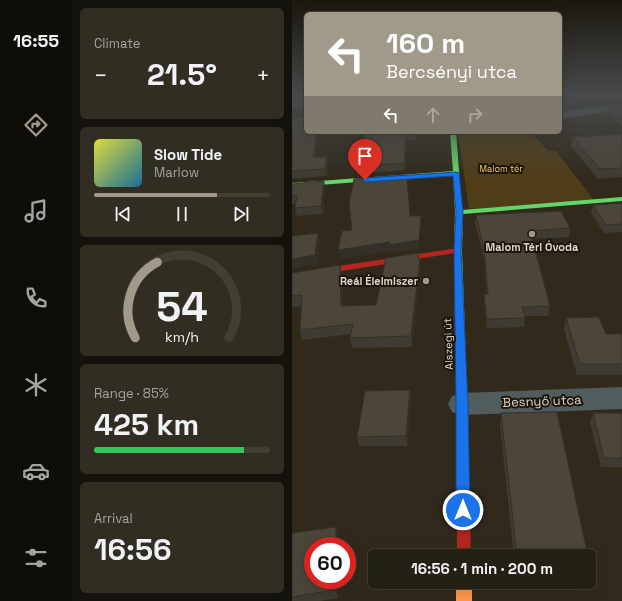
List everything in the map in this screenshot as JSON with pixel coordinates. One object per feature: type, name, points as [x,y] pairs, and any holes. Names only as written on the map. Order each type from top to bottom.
[{"type":"main road","name":"Alszegi út","points":[[453,134],[459,212],[458,250],[464,549]]},
{"type":"main road","points":[[292,185],[456,173]]},
{"type":"main road","points":[[459,212],[620,200]]},
{"type":"main road","points":[[292,276],[458,250]]},
{"type":"main road","points":[[464,589],[464,601]]},
{"type":"street","name":"Besnyő utca","points":[[462,404],[622,398]]},
{"type":"green space","name":"Malom tér","points":[[458,134],[533,134],[548,151],[556,151],[594,200],[469,209]]},
{"type":"building","points":[[292,122],[304,122],[304,134],[317,134],[313,157],[327,157],[325,169],[292,171]]},
{"type":"building","points":[[365,134],[406,134],[404,163],[357,166]]},
{"type":"building","points":[[622,134],[622,168],[600,169],[573,137]]},
{"type":"building","points":[[407,175],[410,216],[421,216],[419,240],[389,245],[390,242],[338,250],[342,231],[352,230],[349,203],[354,179]]},
{"type":"building","points":[[324,181],[321,206],[295,208],[297,196],[292,196],[292,184]]},
{"type":"building","points":[[622,203],[622,224],[606,225],[593,205]]},
{"type":"building","points":[[561,211],[570,228],[530,231],[550,306],[522,307],[525,318],[487,319],[484,294],[488,294],[484,250],[476,215]]},
{"type":"building","points":[[318,233],[315,255],[292,259],[292,236]]},
{"type":"building","points":[[418,253],[418,258],[420,258],[411,336],[350,338],[353,324],[300,330],[302,295],[292,296],[292,273],[340,265],[341,306],[376,305],[386,258]]},
{"type":"building","points":[[599,317],[606,334],[622,334],[622,364],[580,364],[566,318]]},
{"type":"building","points":[[410,390],[406,436],[357,437],[365,391]]},
{"type":"building","points":[[557,412],[586,549],[516,549],[501,413]]},
{"type":"building","points":[[593,413],[622,413],[622,458],[604,458]]},
{"type":"building","points":[[336,527],[336,537],[304,537],[304,589],[335,590],[292,597],[292,533]]},
{"type":"traffic: fast","points":[[453,134],[459,212],[458,250],[462,390]]},
{"type":"traffic: fast","points":[[292,185],[456,173]]},
{"type":"traffic: fast","points":[[459,212],[622,199]]},
{"type":"traffic: slow","points":[[464,589],[464,601]]},
{"type":"traffic: jam","points":[[292,276],[458,250]]},
{"type":"traffic: jam","points":[[462,390],[464,549]]},
{"type":"place","name":"Malom Téri Óvoda","points":[[532,234]]},
{"type":"place","name":"Reál Élelmiszer","points":[[426,281]]},
{"type":"route","points":[[365,180],[456,173],[459,212],[458,250],[463,510]]}]
